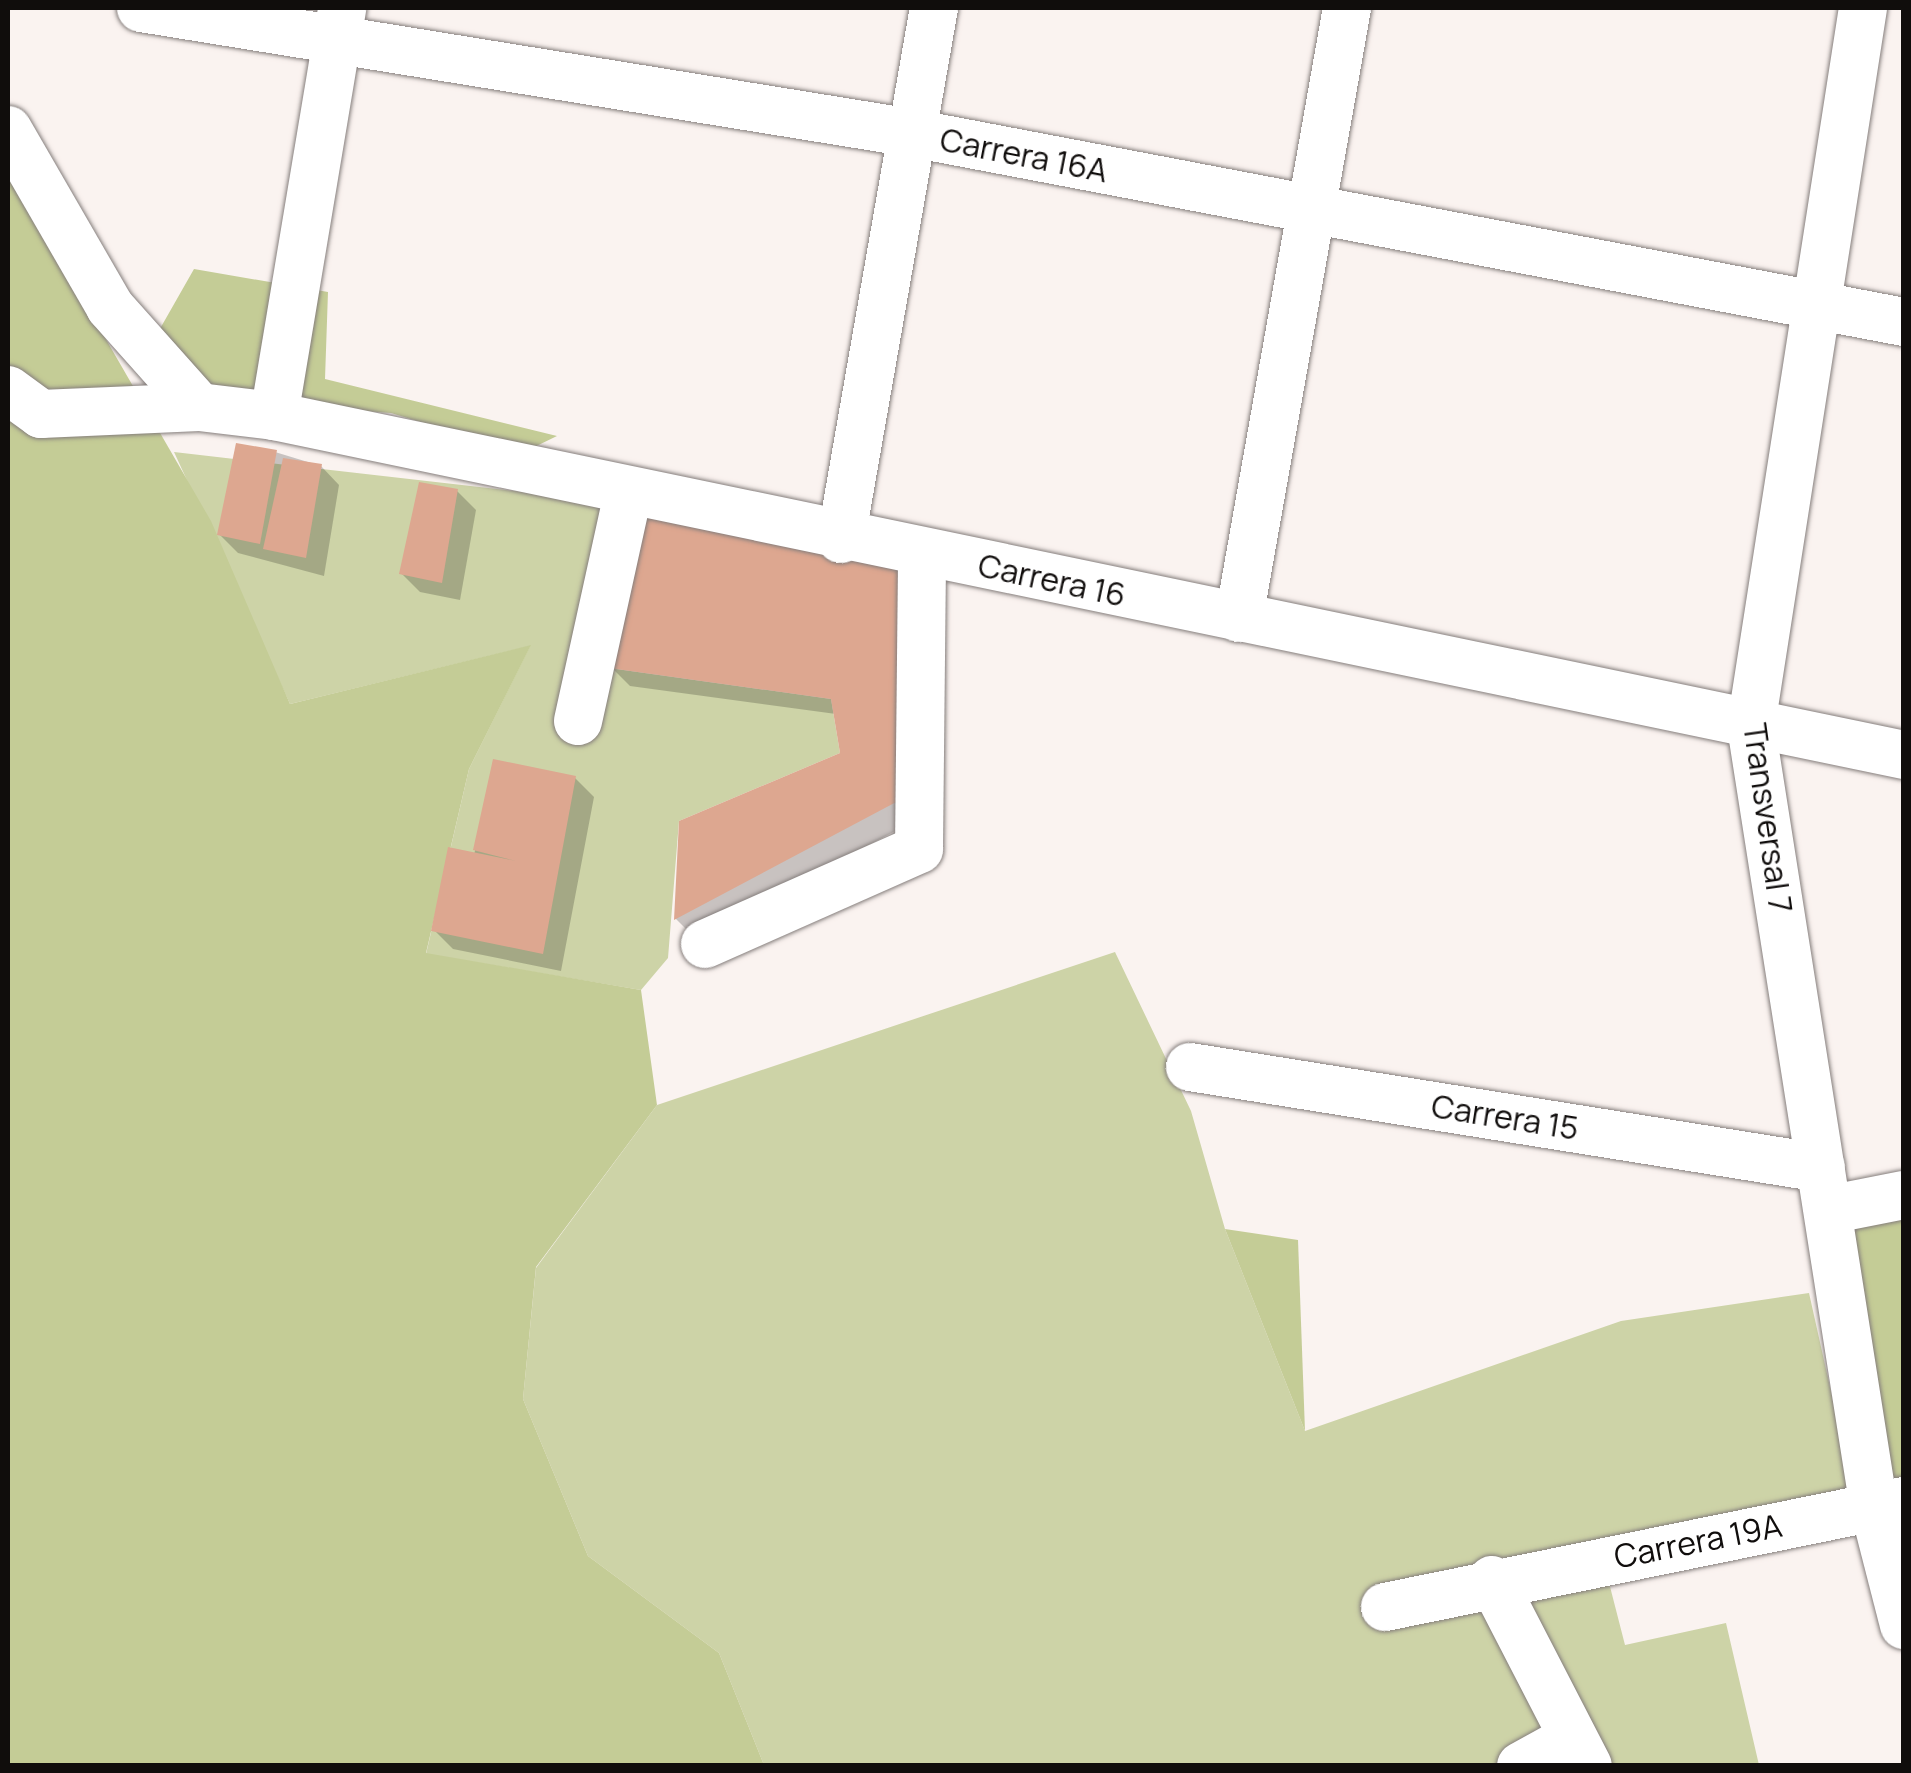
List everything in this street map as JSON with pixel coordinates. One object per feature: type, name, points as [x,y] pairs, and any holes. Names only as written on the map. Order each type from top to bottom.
[{"type":"street","name":"Carrera 16A","points":[[141,8],[339,25],[1312,210],[1813,310],[1904,322]]},
{"type":"street","points":[[841,539],[934,8]]},
{"type":"street","points":[[1240,618],[1348,8]]},
{"type":"street","name":"Transversal 7","points":[[1863,8],[1751,726],[1824,1189],[1889,1504],[1904,1626]]},
{"type":"street","points":[[274,416],[339,25]]},
{"type":"street","points":[[8,130],[110,307],[199,408]]},
{"type":"street","name":"Carrera 16","points":[[8,390],[41,414],[199,408],[274,416],[841,539],[1904,755]]},
{"type":"street","points":[[578,721],[628,493]]},
{"type":"street","points":[[704,944],[919,849],[922,553]]},
{"type":"street","name":"Carrera 15","points":[[1190,1067],[1824,1189],[1904,1195]]},
{"type":"street","name":"Carrera 19A","points":[[1386,1607],[1492,1580],[1889,1504]]},
{"type":"street","points":[[1492,1580],[1580,1752],[1522,1766]]},
{"type":"green space","points":[[8,170],[211,521],[290,704],[531,645],[469,769],[426,953],[641,990],[657,1105],[536,1267],[523,1399],[588,1556],[719,1653],[764,1765],[8,1765]]},
{"type":"green space","points":[[194,269],[328,292],[325,379],[557,436],[522,453],[391,413],[207,400],[157,334]]},
{"type":"green space","points":[[174,452],[601,501],[609,668],[831,699],[840,753],[679,821],[668,958],[641,990],[426,954],[469,769],[530,646],[290,704]]},
{"type":"green space","points":[[1115,952],[1191,1111],[1225,1229],[1305,1431],[1621,1321],[1809,1293],[1853,1490],[1491,1589],[1550,1746],[1511,1765],[764,1765],[719,1653],[588,1556],[523,1399],[536,1268],[657,1105]]},
{"type":"green space","points":[[1903,1206],[1904,1493],[1892,1496],[1849,1217]]},
{"type":"green space","points":[[1225,1229],[1298,1240],[1305,1431]]},
{"type":"green space","points":[[1606,1571],[1625,1645],[1726,1623],[1759,1765],[1569,1765],[1502,1589]]},
{"type":"building","points":[[236,443],[277,450],[260,544],[217,535]]},
{"type":"building","points":[[283,458],[322,464],[306,558],[263,549]]},
{"type":"building","points":[[419,482],[458,489],[442,583],[399,574]]},
{"type":"building","points":[[639,508],[906,565],[900,800],[674,920],[679,821],[840,753],[831,699],[609,668]]},
{"type":"building","points":[[493,759],[576,776],[543,954],[431,931],[448,847],[516,861],[473,850]]}]
